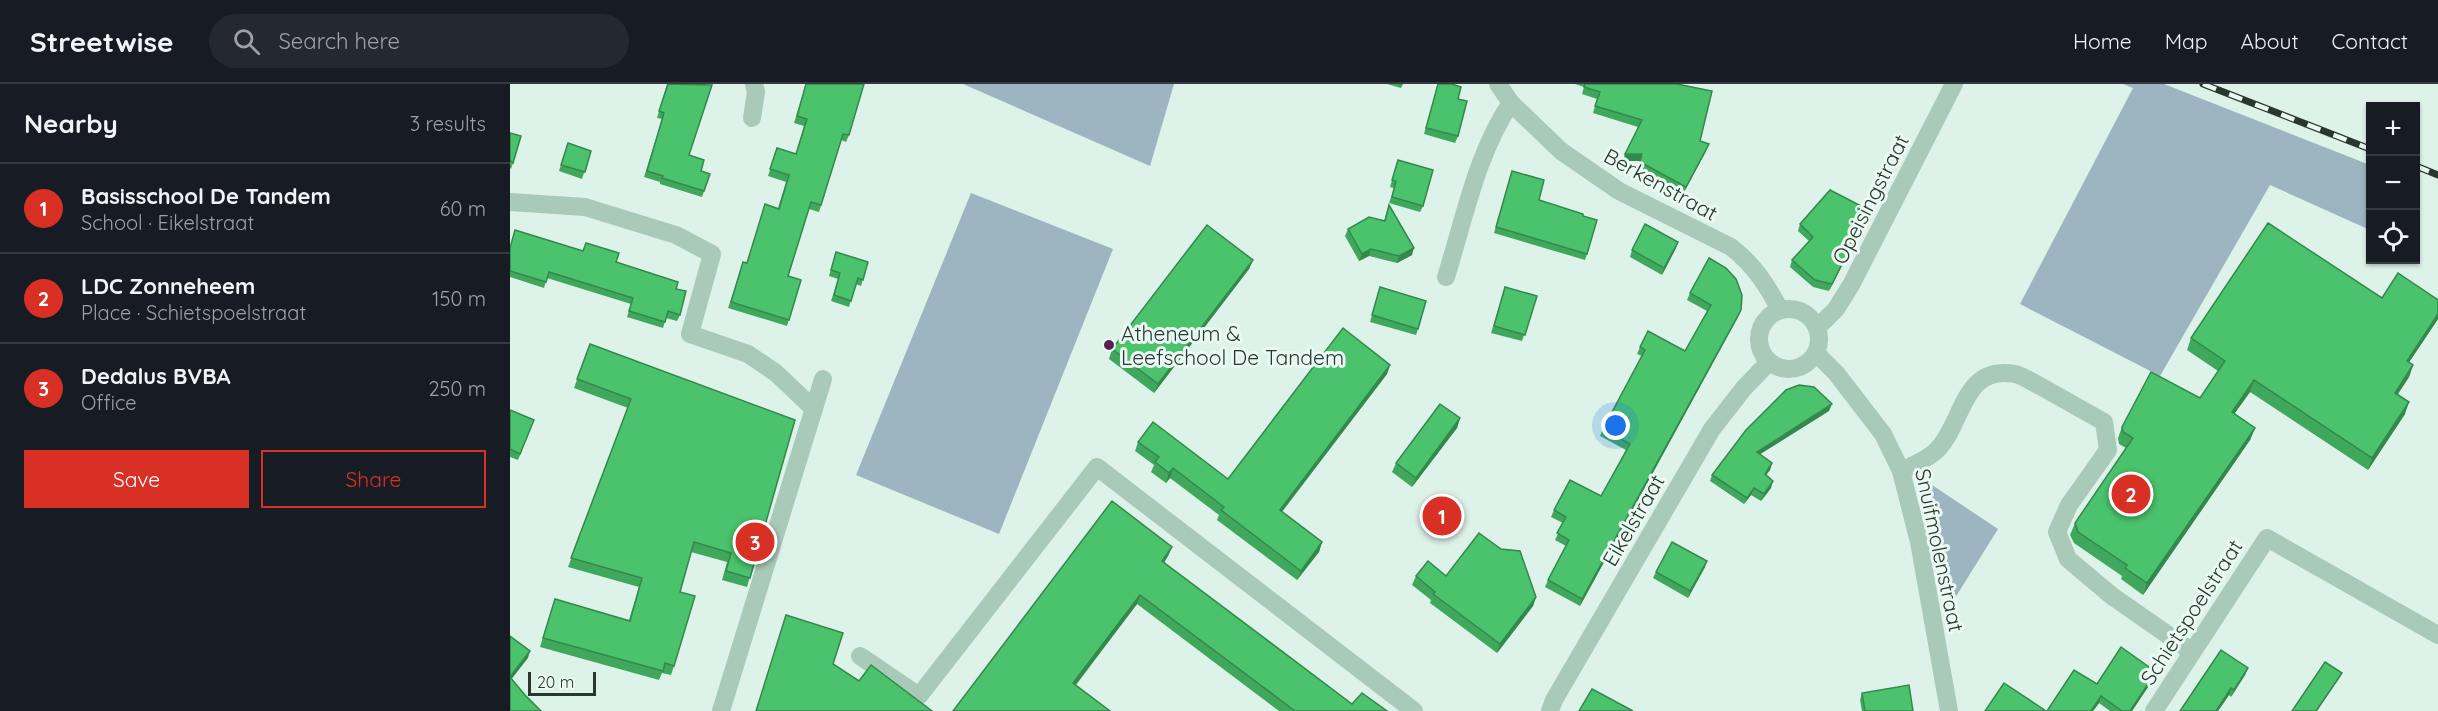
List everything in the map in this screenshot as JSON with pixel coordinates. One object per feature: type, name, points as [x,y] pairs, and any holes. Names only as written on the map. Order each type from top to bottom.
[{"type":"street","points":[[752,118],[754,84]]},
{"type":"street","name":"Berkenstraat","points":[[1498,84],[1511,104],[1561,151],[1619,191],[1731,247],[1747,260],[1765,282],[1780,310]]},
{"type":"street","name":"Opeisingstraat","points":[[1817,328],[1836,309],[1851,285],[1954,84]]},
{"type":"street","points":[[1446,277],[1484,155],[1497,125],[1511,104]]},
{"type":"street","points":[[510,202],[585,207],[676,235],[712,254],[690,334],[748,354],[776,373],[814,409]]},
{"type":"street","points":[[1780,310],[1795,310],[1811,318],[1817,328],[1820,340],[1817,354],[1809,363],[1795,370],[1781,368],[1769,362],[1761,351],[1759,340],[1761,328],[1768,317],[1780,310]]},
{"type":"street","name":"Snuifmolenstraat","points":[[1817,354],[1836,373],[1883,434],[1901,471],[1919,542],[1950,711]]},
{"type":"street","name":"Eikelstraat","points":[[1550,711],[1554,700],[1712,429],[1744,388],[1769,362]]},
{"type":"street","points":[[1901,471],[1938,450],[1965,398],[1980,380],[1997,373],[2017,374],[2104,422],[2108,450],[2069,505],[2057,532],[2068,559],[2112,596],[2191,651]]},
{"type":"street","points":[[721,711],[823,379]]},
{"type":"street","points":[[860,656],[919,696],[1097,467],[1414,711]]},
{"type":"street","name":"Schietspoelstraat","points":[[2154,711],[2191,651],[2267,538],[2438,635]]},
{"type":"shaded area","points":[[963,84],[1174,84],[1150,166]]},
{"type":"shaded area","points":[[2123,84],[2164,84],[2366,163],[2366,228],[2270,185],[2160,376],[2020,304],[2133,88]]},
{"type":"shaded area","points":[[971,193],[1113,249],[999,534],[856,475]]},
{"type":"shaded area","points":[[1929,483],[1998,529],[1950,606]]},
{"type":"building","points":[[668,84],[712,85],[689,155],[704,160],[701,171],[710,174],[704,191],[647,171],[664,113],[659,111]]},
{"type":"building","points":[[806,84],[864,84],[849,135],[843,134],[821,205],[811,202],[788,276],[801,280],[789,320],[731,302],[743,262],[747,263],[765,204],[779,209],[789,175],[770,169],[777,148],[796,154],[807,119],[797,116]]},
{"type":"building","points":[[1438,84],[1452,84],[1461,87],[1458,99],[1467,101],[1458,136],[1426,128]]},
{"type":"building","points":[[1585,84],[1677,84],[1712,91],[1700,141],[1709,144],[1686,187],[1640,162],[1642,154],[1625,154],[1642,120],[1595,106],[1600,92],[1584,87]]},
{"type":"building","points":[[510,133],[521,136],[513,163],[510,160]]},
{"type":"building","points":[[568,143],[591,151],[585,172],[561,165]]},
{"type":"building","points":[[1398,160],[1433,170],[1423,206],[1392,197],[1396,181],[1392,180]]},
{"type":"building","points":[[1512,171],[1544,180],[1539,200],[1597,220],[1587,254],[1496,227]]},
{"type":"building","points":[[1830,190],[1869,210],[1832,284],[1815,280],[1792,260],[1813,237],[1800,224]]},
{"type":"building","points":[[1389,205],[1414,248],[1399,256],[1371,249],[1362,254],[1348,229],[1369,217],[1385,221]]},
{"type":"building","points":[[2268,223],[2382,298],[2398,273],[2438,300],[2438,314],[2407,361],[2413,365],[2395,393],[2409,402],[2372,458],[2254,380],[2232,412],[2255,428],[2147,583],[2125,568],[2127,565],[2078,532],[2075,523],[2133,438],[2123,432],[2122,427],[2151,372],[2200,398],[2225,361],[2191,338]]},
{"type":"building","points":[[1645,224],[1678,242],[1664,268],[1632,250]]},
{"type":"building","points":[[1207,225],[1253,260],[1158,384],[1112,349]]},
{"type":"building","points":[[515,230],[583,251],[586,243],[619,253],[616,262],[678,282],[676,289],[686,291],[680,315],[668,311],[665,322],[629,311],[633,298],[549,272],[546,282],[510,271],[510,248]]},
{"type":"building","points":[[836,252],[868,262],[863,280],[858,278],[851,301],[834,295],[840,273],[831,270]]},
{"type":"building","points":[[1709,258],[1726,268],[1736,279],[1742,295],[1741,310],[1582,599],[1548,580],[1569,540],[1557,533],[1566,517],[1554,510],[1570,480],[1601,496],[1630,444],[1603,429],[1645,350],[1640,347],[1648,331],[1685,351],[1711,305],[1690,293]]},
{"type":"building","points":[[1380,287],[1426,301],[1418,329],[1372,315]]},
{"type":"building","points":[[1505,287],[1537,296],[1525,335],[1494,326]]},
{"type":"building","points":[[1343,328],[1390,365],[1280,510],[1322,542],[1301,571],[1221,510],[1224,507],[1173,468],[1169,473],[1155,462],[1159,457],[1138,442],[1153,422],[1228,479]]},
{"type":"building","points":[[590,344],[795,420],[750,578],[726,571],[731,553],[694,542],[680,592],[695,596],[674,666],[665,663],[663,671],[543,638],[555,599],[630,621],[642,578],[571,558],[631,399],[577,379]]},
{"type":"building","points":[[1799,385],[1814,387],[1832,404],[1757,452],[1772,463],[1765,474],[1773,481],[1764,494],[1754,488],[1747,498],[1712,475],[1746,430],[1786,390]]},
{"type":"building","points":[[1440,404],[1460,418],[1416,478],[1396,463]]},
{"type":"building","points":[[510,410],[534,420],[520,454],[510,449]]},
{"type":"building","points":[[1112,501],[1172,547],[1162,561],[1352,704],[1362,693],[1387,711],[1295,711],[1140,595],[1073,683],[1110,711],[953,711]]},
{"type":"building","points":[[1479,533],[1501,549],[1520,551],[1536,597],[1500,644],[1433,594],[1435,592],[1416,576],[1428,561],[1446,576]]},
{"type":"building","points":[[1672,542],[1707,561],[1690,591],[1656,572]]},
{"type":"building","points":[[786,615],[843,633],[833,664],[859,681],[871,665],[932,711],[756,711]]},
{"type":"building","points":[[510,636],[530,651],[510,677]]},
{"type":"building","points":[[2121,647],[2156,672],[2130,711],[2122,711],[2101,696],[2091,711],[2047,711],[2074,670],[2097,684]]},
{"type":"building","points":[[2221,650],[2248,668],[2234,690],[2231,688],[2216,711],[2180,711]]},
{"type":"building","points":[[2325,662],[2342,673],[2316,711],[2292,711]]},
{"type":"building","points":[[510,677],[525,695],[541,711],[510,711]]},
{"type":"building","points":[[2004,683],[2046,711],[1985,711]]},
{"type":"building","points":[[1909,685],[1913,711],[1865,711],[1862,693]]},
{"type":"building","points":[[1592,689],[1633,711],[1579,711]]},
{"type":"railway","points":[[2203,84],[2366,147]]},
{"type":"railway","points":[[2420,168],[2438,175]]},
{"type":"place","name":"Atheneum & Leefschool De Tandem","points":[[1109,345]]},
{"type":"place","name":"LDC Zonneheem","points":[[2131,494]]},
{"type":"place","name":"Basisschool De Tandem","points":[[1442,516]]},
{"type":"place","name":"Dedalus BVBA","points":[[755,542]]}]
